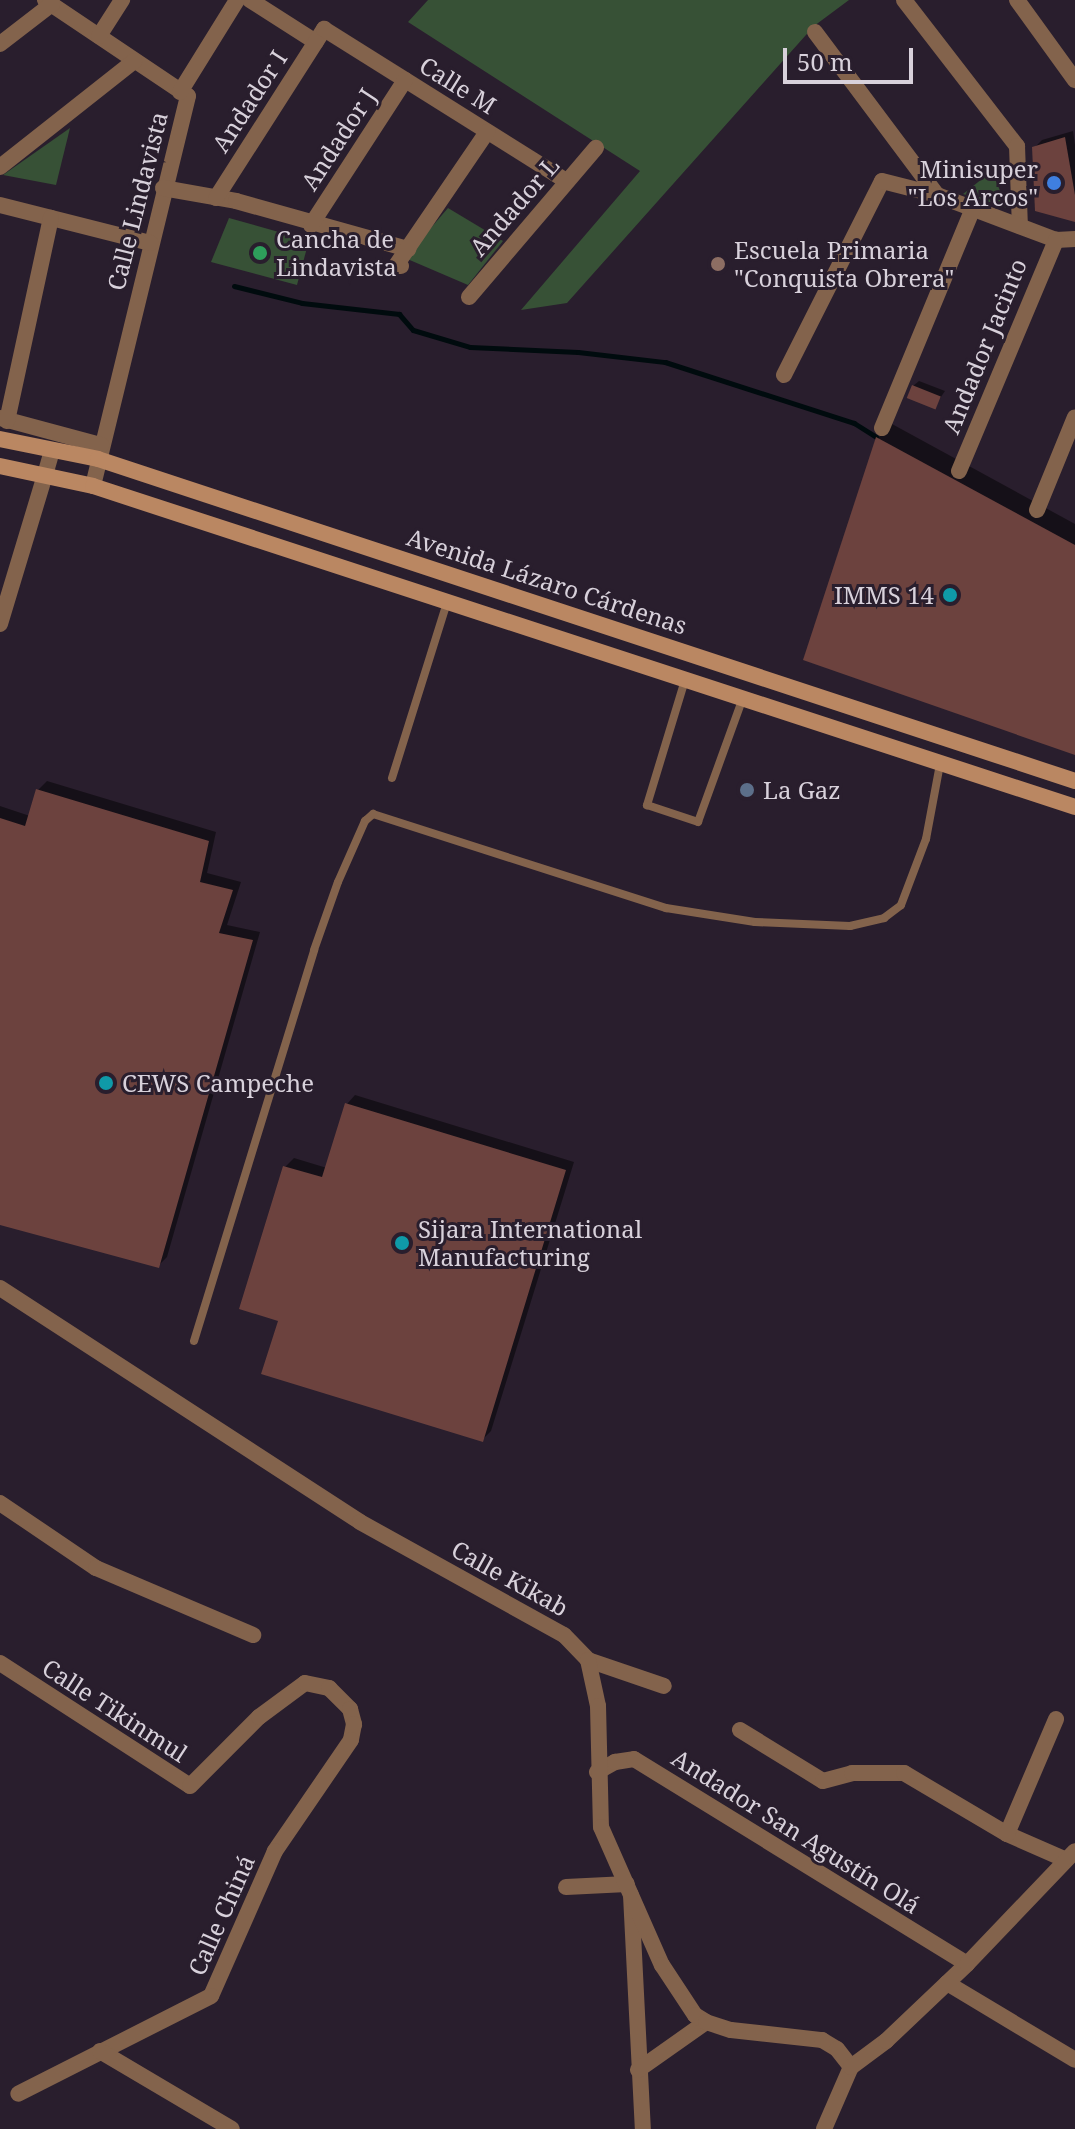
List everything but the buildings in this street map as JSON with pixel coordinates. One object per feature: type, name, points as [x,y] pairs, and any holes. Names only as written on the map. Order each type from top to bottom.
[{"type":"main road","name":"Avenida Lázaro Cárdenas","points":[[0,439],[52,450],[100,452],[1075,781]]},
{"type":"main road","name":"Avenida Lázaro Cárdenas","points":[[0,466],[93,486],[1075,807]]},
{"type":"street","points":[[99,36],[122,0]]},
{"type":"street","points":[[180,92],[237,0]]},
{"type":"street","name":"Calle M","points":[[250,0],[405,80],[566,181]]},
{"type":"street","points":[[904,0],[1017,146],[1020,226]]},
{"type":"street","points":[[1017,0],[1075,80]]},
{"type":"street","points":[[0,44],[48,2]]},
{"type":"street","name":"Calle Lindavista","points":[[48,2],[188,96],[163,188],[93,486]]},
{"type":"street","points":[[815,32],[937,195]]},
{"type":"street","name":"Andador I","points":[[216,198],[320,35]]},
{"type":"street","points":[[0,167],[134,61]]},
{"type":"street","name":"Andador J","points":[[311,225],[405,80]]},
{"type":"street","points":[[401,266],[397,264],[487,132]]},
{"type":"street","name":"Andador L","points":[[469,297],[596,148]]},
{"type":"street","points":[[784,375],[882,181],[937,195],[1056,240],[1075,239]]},
{"type":"street","points":[[163,188],[216,198],[408,249]]},
{"type":"street","points":[[0,205],[150,243]]},
{"type":"street","points":[[882,428],[973,208]]},
{"type":"street","points":[[51,218],[4,420],[100,452]]},
{"type":"street","name":"Andador Jacinto","points":[[959,471],[1056,240]]},
{"type":"street","points":[[1037,510],[1075,417]]},
{"type":"street","points":[[0,624],[52,450]]},
{"type":"street","points":[[848,733],[856,708]]},
{"type":"street","points":[[986,778],[994,754]]},
{"type":"street","name":"Calle Kikab","points":[[0,1288],[360,1522],[564,1635],[588,1660]]},
{"type":"street","points":[[0,1503],[96,1568],[253,1635]]},
{"type":"street","points":[[588,1660],[664,1686]]},
{"type":"street","points":[[588,1660],[598,1706],[597,1772],[601,1827],[662,1965],[695,2015],[706,2022],[731,2030],[822,2040],[837,2049],[851,2067]]},
{"type":"street","name":"Calle Tikinmul","points":[[0,1663],[190,1786],[259,1717],[305,1683],[329,1688],[350,1709]]},
{"type":"street","name":"Calle Chiná","points":[[18,2094],[211,1996],[275,1851],[351,1740],[354,1724],[350,1709]]},
{"type":"street","points":[[1007,1834],[1056,1719]]},
{"type":"street","points":[[740,1730],[823,1781],[852,1773],[904,1773],[1007,1834],[1069,1855],[967,1964],[886,2041],[851,2067],[824,2129]]},
{"type":"street","name":"Andador San Agustín Olá","points":[[597,1772],[615,1762],[634,1759],[967,1964]]},
{"type":"street","points":[[566,1887],[629,1889]]},
{"type":"street","points":[[629,1889],[643,2129]]},
{"type":"street","points":[[947,1983],[1075,2060]]},
{"type":"street","points":[[638,2070],[706,2022]]},
{"type":"street","points":[[100,2051],[232,2129]]},
{"type":"lane","points":[[392,778],[448,602]]},
{"type":"lane","points":[[685,680],[647,805],[698,822],[743,698]]},
{"type":"lane","points":[[194,1341],[314,950],[338,882],[365,821],[373,814],[666,908],[755,922],[850,926],[884,918],[901,905],[926,839],[940,763]]},
{"type":"green space","points":[[428,0],[849,0],[814,26],[567,303],[521,310],[640,171],[408,22]]},
{"type":"green space","points":[[70,128],[56,185],[3,175]]},
{"type":"green space","points":[[992,171],[1007,208],[963,194]]},
{"type":"green space","points":[[448,208],[503,241],[468,285],[405,258]]},
{"type":"green space","name":"Cancha de Lindavista","points":[[229,218],[300,238],[308,244],[297,285],[211,262]]},
{"type":"waterway","points":[[234,286],[302,303],[399,314],[413,330],[470,347],[578,352],[665,362],[854,423],[876,437]]},
{"type":"place","name":"Minisuper \"Los Arcos\"","points":[[1054,183]]},
{"type":"place","name":"Cancha de Lindavista","points":[[260,253]]},
{"type":"place","name":"Escuela Primaria \"Conquista Obrera\"","points":[[718,264]]},
{"type":"place","name":"IMMS 14","points":[[950,595]]},
{"type":"place","name":"La Gaz","points":[[747,790]]},
{"type":"place","name":"CEWS Campeche","points":[[106,1083]]},
{"type":"place","name":"Sijara International Manufacturing","points":[[402,1243]]}]
